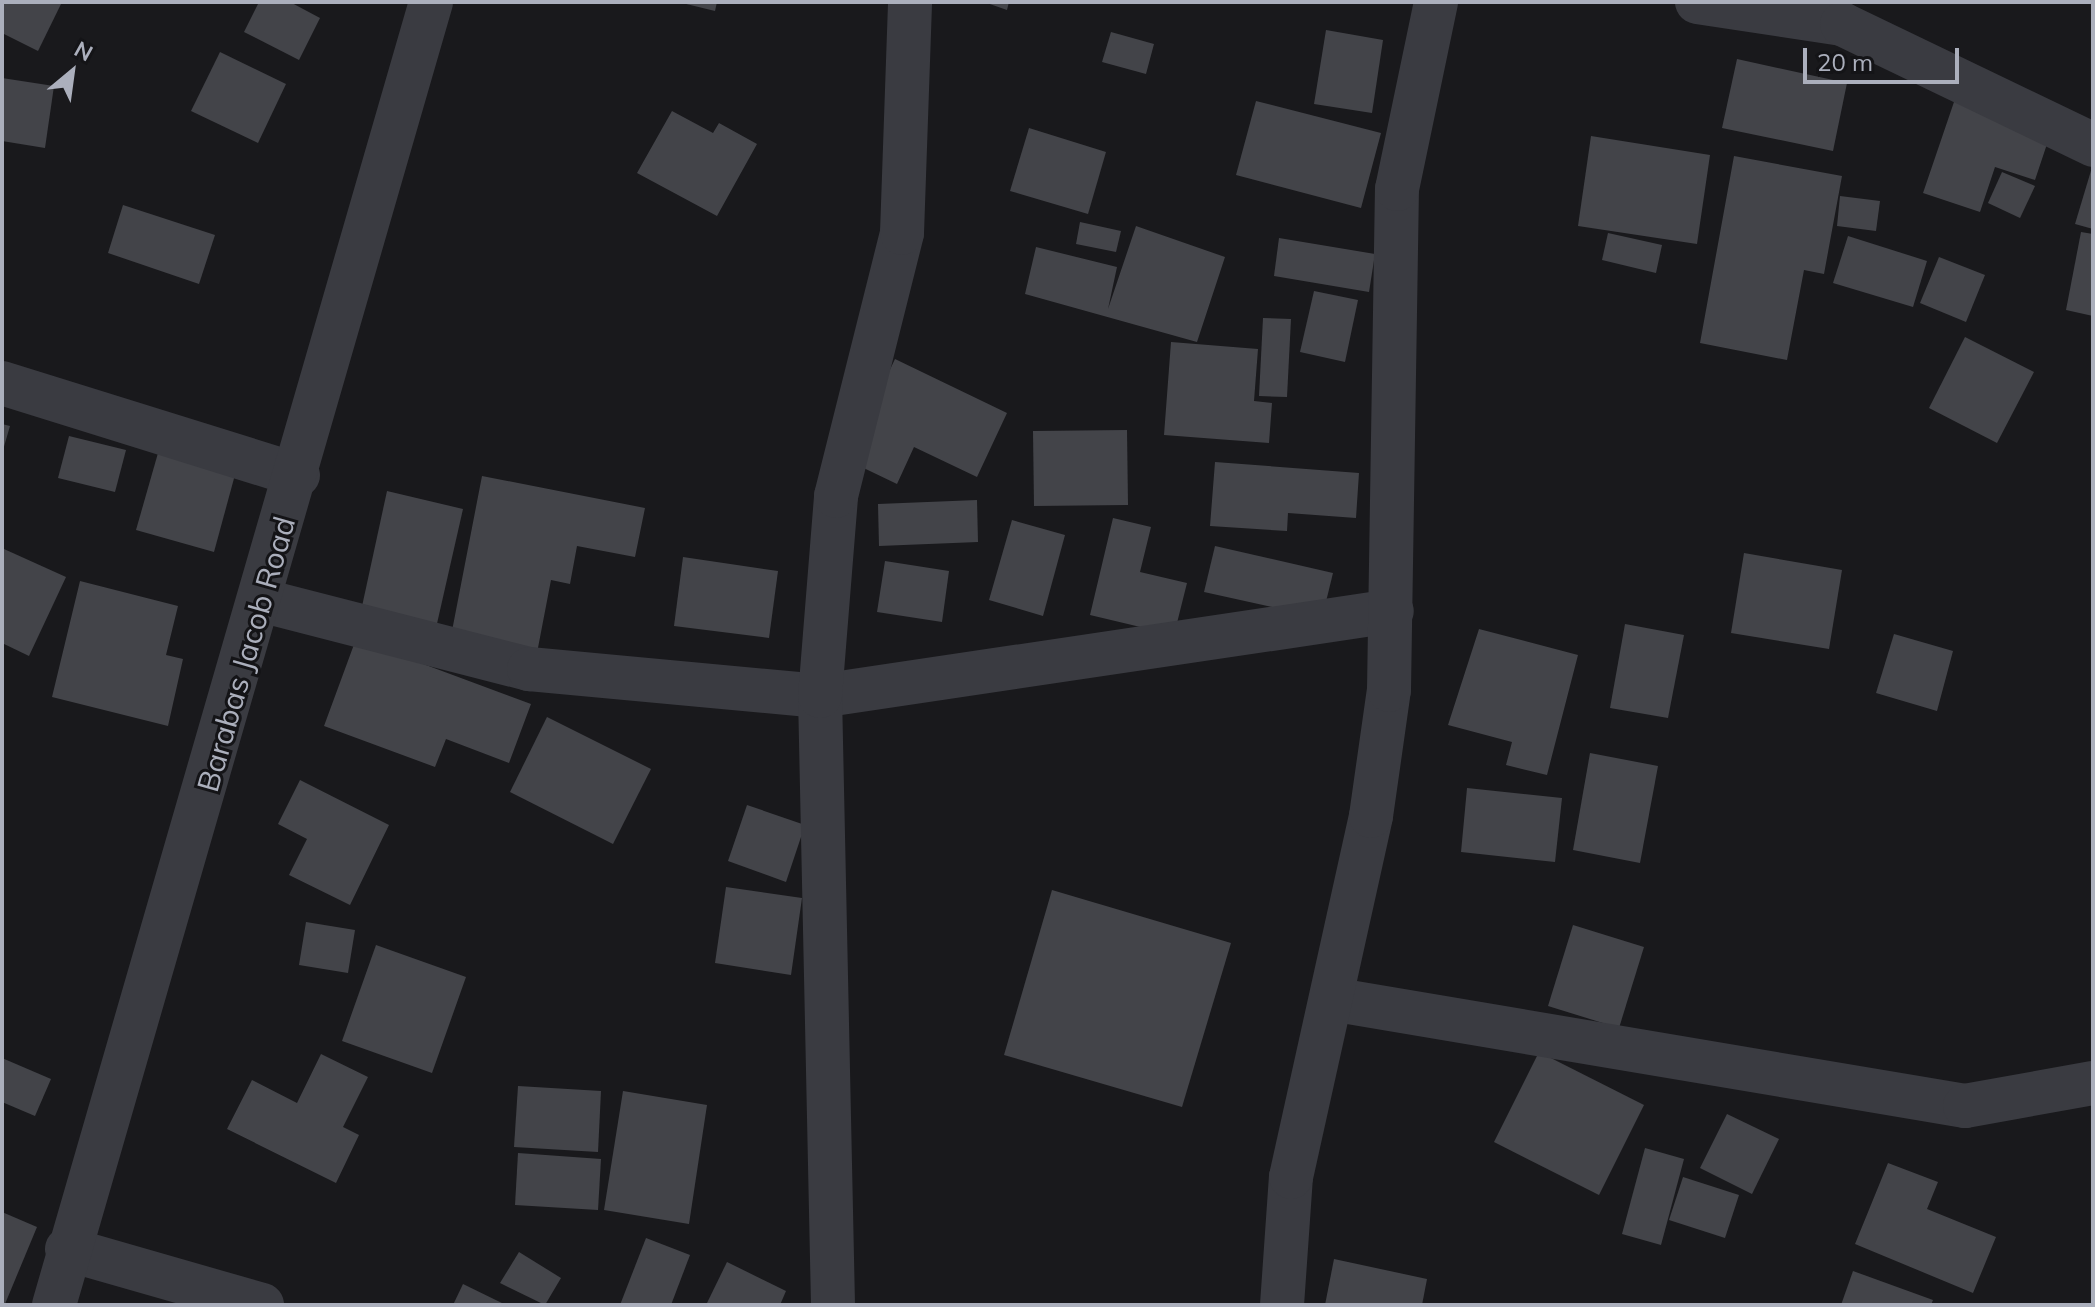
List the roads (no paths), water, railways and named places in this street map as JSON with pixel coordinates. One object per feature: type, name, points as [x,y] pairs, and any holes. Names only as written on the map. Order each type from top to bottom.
[{"type":"street","name":"Barabas Jacob Road","points":[[54,1305],[67,1249],[264,601],[431,2]]},
{"type":"street","points":[[833,1305],[820,696],[836,496],[902,233],[910,2]]},
{"type":"street","points":[[1282,1305],[1291,1177],[1371,816],[1392,611],[1397,189],[1436,2]]},
{"type":"street","points":[[1697,2],[1842,24],[1868,19],[2093,145]]},
{"type":"street","points":[[2,383],[298,475]]},
{"type":"street","points":[[264,601],[529,669],[820,696],[1392,611]]},
{"type":"street","points":[[1331,999],[1965,1106],[2093,1083]]},
{"type":"street","points":[[67,1249],[262,1305]]}]
